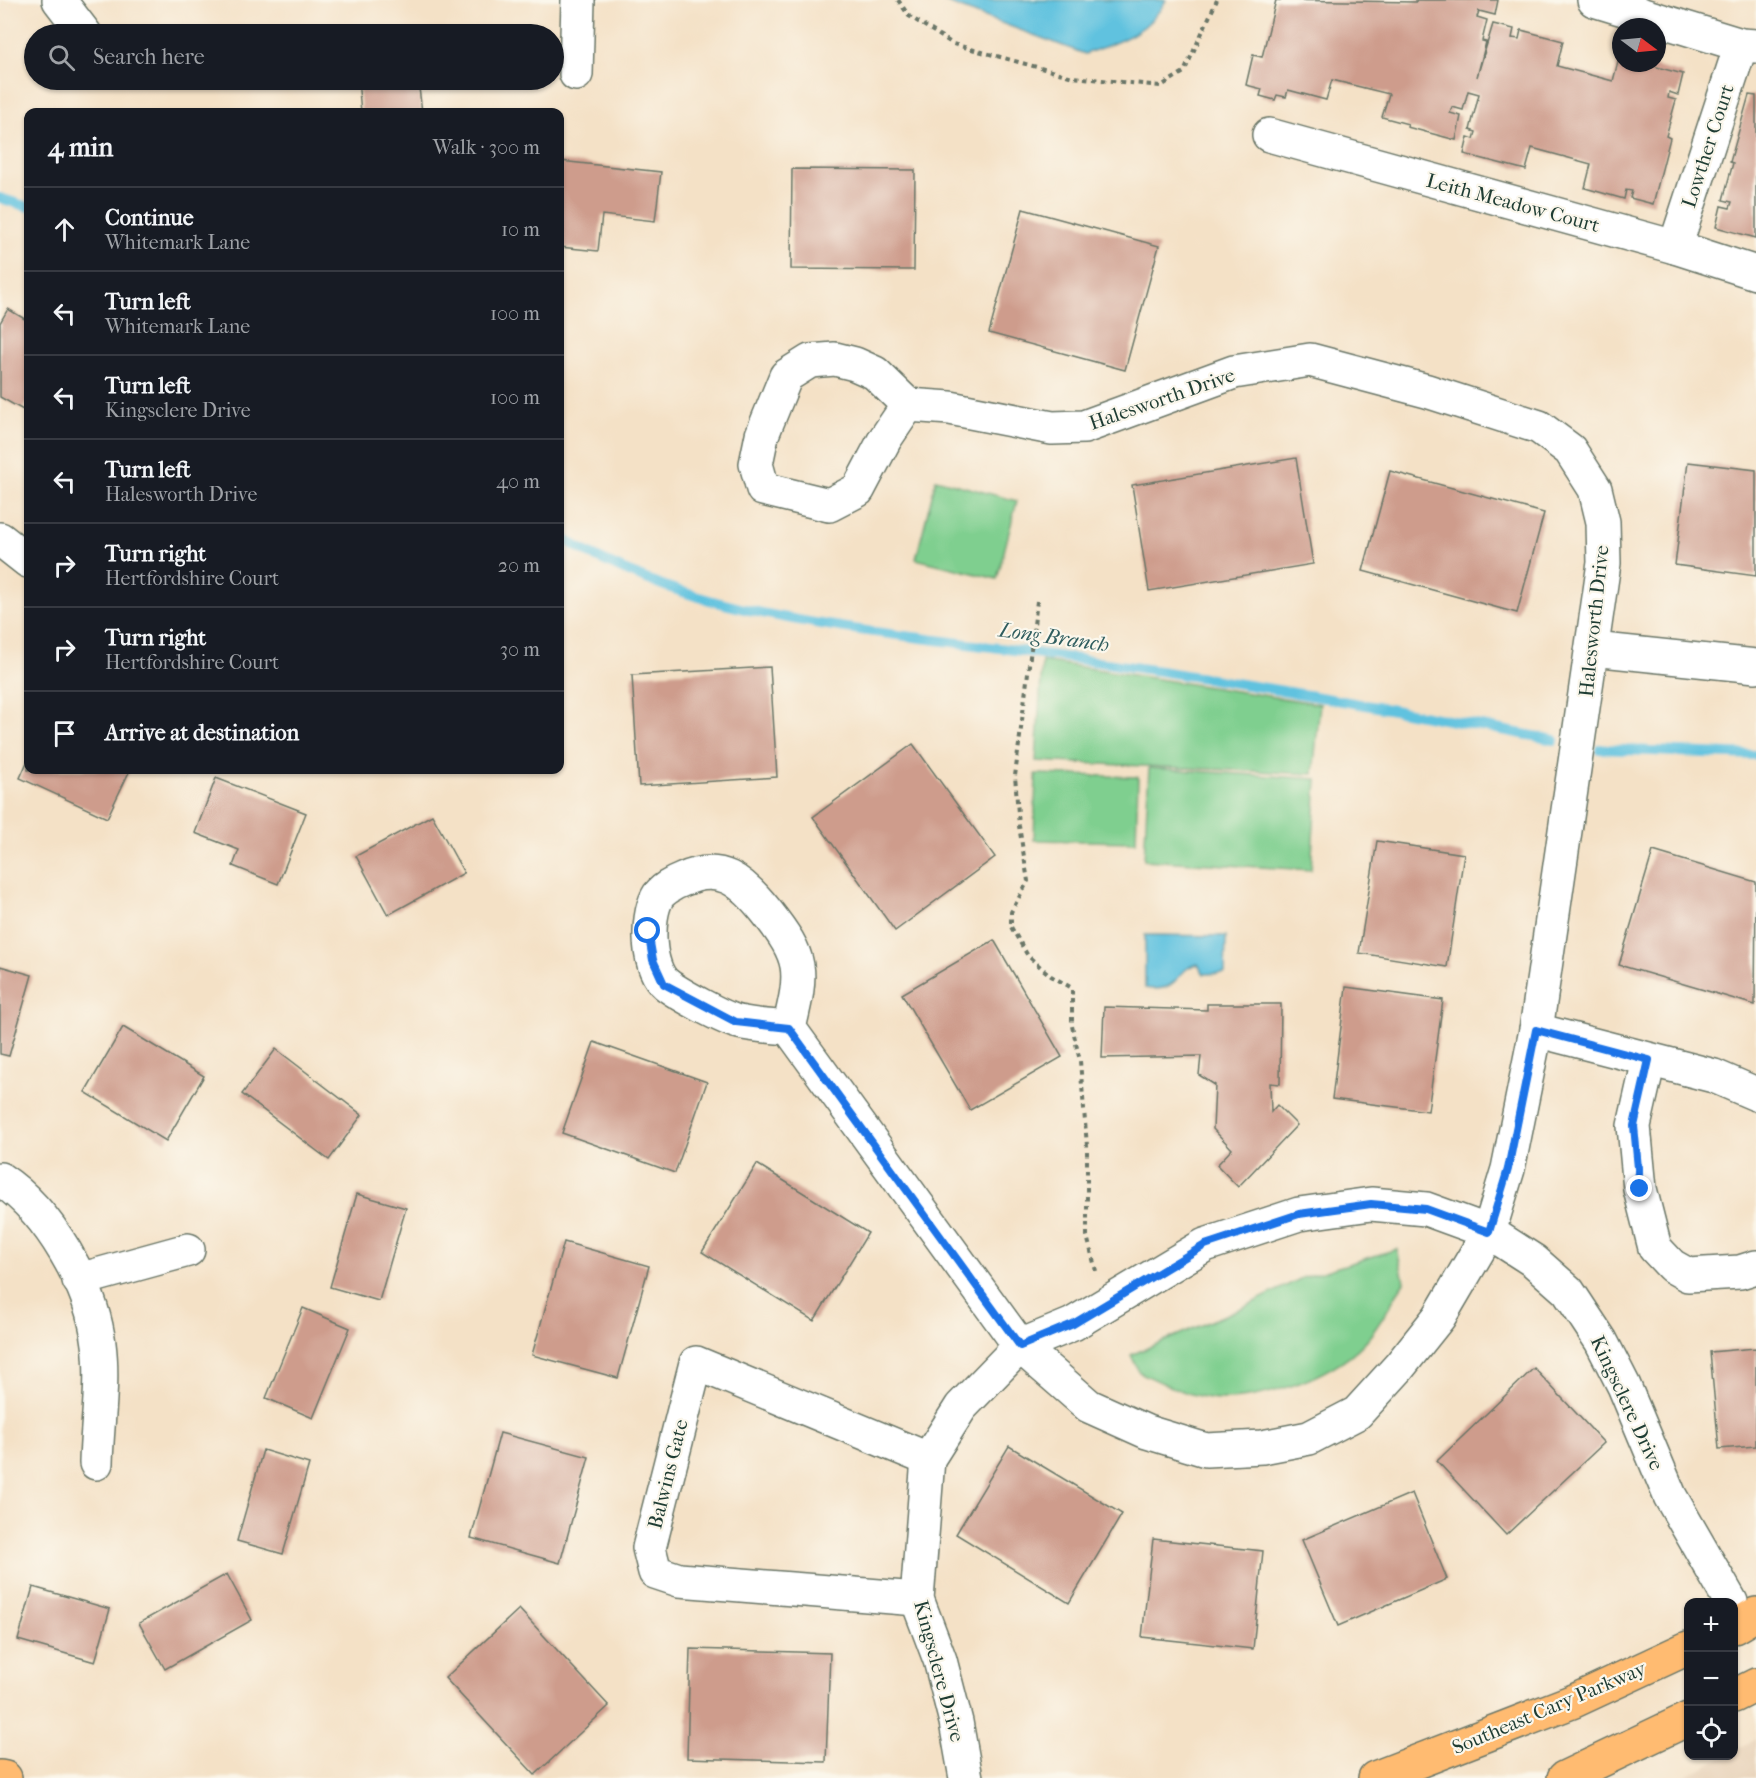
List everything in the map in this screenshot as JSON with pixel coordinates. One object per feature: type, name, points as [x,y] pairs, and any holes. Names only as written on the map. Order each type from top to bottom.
[{"type":"main road","name":"Southeast Cary Parkway","points":[[1375,1778],[1574,1701],[1684,1650]]},
{"type":"main road","points":[[1738,1694],[1756,1684]]},
{"type":"main road","points":[[1564,1778],[1684,1721]]},
{"type":"main road","points":[[0,1776],[5,1778]]},
{"type":"street","points":[[59,0],[77,24]]},
{"type":"street","points":[[576,74],[578,0]]},
{"type":"street","points":[[1594,0],[1749,45]]},
{"type":"street","name":"Lowther Court","points":[[1675,247],[1749,45]]},
{"type":"street","name":"Leith Meadow Court","points":[[1269,135],[1675,247],[1756,273]]},
{"type":"street","points":[[835,359],[855,364],[875,373],[908,405],[885,439],[858,490],[829,505],[763,489],[756,464],[762,435],[786,376],[810,361],[835,359]]},
{"type":"street","name":"Halesworth Drive","points":[[908,405],[950,408],[1052,428],[1084,427],[1234,372],[1310,360],[1427,391],[1539,427],[1570,450],[1595,489],[1603,522],[1604,563],[1536,1030],[1508,1169],[1489,1232]]},
{"type":"street","points":[[0,539],[24,558]]},
{"type":"street","points":[[1593,649],[1756,666]]},
{"type":"street","points":[[789,1028],[800,985],[797,964],[788,938],[756,898],[728,875],[700,872],[674,884],[657,897],[648,931],[653,960],[664,984],[736,1022],[789,1028],[1020,1346],[1089,1406],[1147,1432],[1206,1450],[1262,1447],[1310,1438],[1357,1413],[1399,1367],[1439,1317],[1489,1232]]},
{"type":"street","points":[[1536,1030],[1714,1076],[1756,1094]]},
{"type":"street","points":[[1649,1060],[1634,1126],[1640,1189],[1655,1248],[1672,1266],[1688,1275],[1740,1272],[1756,1267]]},
{"type":"street","points":[[0,1179],[41,1217],[63,1249],[94,1316],[99,1346],[96,1463]]},
{"type":"street","name":"Kingsclere Drive","points":[[966,1778],[956,1722],[940,1660],[917,1599],[928,1459],[961,1407],[1020,1346],[1073,1324],[1205,1245],[1299,1214],[1371,1204],[1426,1209],[1489,1232],[1534,1261],[1568,1292],[1600,1341],[1624,1386],[1670,1496],[1740,1615]]},
{"type":"street","points":[[79,1280],[188,1250]]},
{"type":"street","name":"Balwins Gate","points":[[917,1599],[679,1580],[655,1572],[649,1548],[696,1363],[928,1459]]},
{"type":"path","points":[[898,0],[909,16],[953,44],[1073,77],[1161,86],[1184,72],[1217,0]]},
{"type":"path","points":[[1037,601],[1015,776],[1019,826],[1028,881],[1011,912],[1011,927],[1028,956],[1051,976],[1072,988],[1072,1026],[1080,1061],[1087,1146],[1087,1236],[1091,1259],[1109,1302]]},
{"type":"shaded area","points":[[1756,1740],[1756,1778],[1681,1778],[1717,1760],[1738,1760],[1738,1749]]},
{"type":"green space","points":[[936,479],[1017,501],[997,579],[916,559]]},
{"type":"green space","points":[[1042,661],[1320,704],[1313,774],[1036,761]]},
{"type":"green space","points":[[1149,768],[1317,779],[1311,870],[1144,860]]},
{"type":"green space","points":[[1036,774],[1138,777],[1136,842],[1034,840]]},
{"type":"green space","points":[[1397,1249],[1404,1282],[1370,1336],[1350,1356],[1332,1368],[1289,1387],[1243,1398],[1203,1397],[1178,1390],[1139,1372],[1131,1355],[1244,1307],[1302,1278]]},
{"type":"water","points":[[939,0],[1166,0],[1151,21],[1132,35],[1085,54]]},
{"type":"water","points":[[1145,935],[1226,936],[1225,973],[1204,974],[1198,964],[1185,970],[1172,984],[1157,989],[1145,988]]},
{"type":"building","points":[[1276,0],[1416,2],[1416,0],[1498,0],[1495,15],[1479,11],[1477,17],[1487,20],[1482,41],[1486,42],[1477,77],[1493,24],[1514,29],[1512,38],[1519,39],[1521,30],[1563,41],[1557,66],[1613,81],[1615,72],[1666,72],[1666,69],[1683,74],[1678,95],[1669,92],[1668,98],[1676,100],[1666,136],[1670,138],[1653,204],[1630,198],[1632,191],[1626,190],[1624,199],[1585,188],[1591,164],[1532,148],[1526,170],[1464,154],[1468,137],[1474,139],[1476,132],[1470,130],[1479,94],[1468,91],[1463,110],[1452,107],[1450,113],[1461,116],[1456,140],[1407,127],[1408,124],[1382,117],[1389,94],[1332,80],[1326,100],[1288,90],[1286,97],[1277,95],[1275,100],[1260,96],[1262,89],[1246,85],[1253,55],[1262,57]]},
{"type":"building","points":[[359,90],[419,90],[422,108],[361,108]]},
{"type":"building","points":[[1749,95],[1756,96],[1756,238],[1716,227],[1721,206],[1730,208],[1732,202],[1723,200],[1733,163],[1730,162]]},
{"type":"building","points":[[564,161],[661,172],[655,221],[602,215],[598,251],[564,247]]},
{"type":"building","points":[[792,169],[915,170],[914,270],[791,269]]},
{"type":"building","points":[[1023,209],[1159,246],[1125,370],[989,333]]},
{"type":"building","points":[[8,309],[24,319],[23,410],[0,397],[0,323]]},
{"type":"building","points":[[1296,458],[1313,564],[1149,591],[1132,485]]},
{"type":"building","points":[[1688,462],[1756,470],[1756,576],[1675,565]]},
{"type":"building","points":[[1390,471],[1544,513],[1517,613],[1363,571]]},
{"type":"building","points":[[770,667],[777,777],[639,786],[632,675]]},
{"type":"building","points":[[913,744],[995,857],[895,931],[813,817]]},
{"type":"building","points":[[24,769],[24,774],[128,774],[107,818],[20,778]]},
{"type":"building","points":[[216,778],[306,813],[278,884],[233,866],[239,850],[195,833]]},
{"type":"building","points":[[432,815],[464,873],[388,915],[356,856]]},
{"type":"building","points":[[1377,841],[1464,854],[1447,967],[1359,953]]},
{"type":"building","points":[[1653,851],[1756,882],[1755,1005],[1619,965]]},
{"type":"building","points":[[994,940],[1062,1057],[970,1110],[902,994]]},
{"type":"building","points":[[0,966],[32,975],[9,1056],[0,1054]]},
{"type":"building","points":[[1346,987],[1443,1000],[1428,1111],[1332,1099]]},
{"type":"building","points":[[1207,1004],[1281,1004],[1280,1084],[1270,1083],[1271,1112],[1277,1105],[1297,1125],[1238,1187],[1217,1165],[1232,1149],[1213,1129],[1215,1085],[1199,1075],[1201,1056],[1102,1058],[1104,1007],[1207,1010]]},
{"type":"building","points":[[123,1027],[204,1076],[166,1141],[85,1092]]},
{"type":"building","points":[[594,1042],[707,1082],[675,1173],[562,1133]]},
{"type":"building","points":[[276,1049],[362,1115],[329,1160],[242,1094]]},
{"type":"building","points":[[757,1164],[868,1233],[814,1321],[702,1252]]},
{"type":"building","points":[[357,1194],[406,1208],[379,1301],[330,1287]]},
{"type":"building","points":[[564,1242],[649,1266],[618,1378],[532,1355]]},
{"type":"building","points":[[303,1308],[350,1328],[313,1418],[266,1398]]},
{"type":"building","points":[[1756,1348],[1756,1446],[1719,1449],[1710,1352]]},
{"type":"building","points":[[1534,1368],[1604,1443],[1506,1535],[1437,1461]]},
{"type":"building","points":[[500,1433],[589,1457],[560,1563],[471,1538]]},
{"type":"building","points":[[1009,1446],[1122,1514],[1069,1603],[956,1534]]},
{"type":"building","points":[[263,1450],[309,1464],[283,1554],[237,1541]]},
{"type":"building","points":[[1412,1493],[1447,1579],[1338,1626],[1302,1540]]},
{"type":"building","points":[[1153,1539],[1263,1551],[1253,1649],[1142,1637]]},
{"type":"building","points":[[227,1574],[252,1620],[165,1669],[139,1623]]},
{"type":"building","points":[[33,1587],[110,1609],[95,1662],[18,1640]]},
{"type":"building","points":[[519,1609],[609,1706],[535,1775],[445,1678]]},
{"type":"building","points":[[690,1649],[830,1653],[826,1762],[687,1758]]},
{"type":"waterway","name":"Long Branch","points":[[0,198],[24,206]]},
{"type":"waterway","name":"Long Branch","points":[[564,539],[614,566],[670,588],[728,605],[787,618],[1226,681],[1554,740]]},
{"type":"waterway","name":"Long Branch","points":[[1600,749],[1756,755]]},
{"type":"route","points":[[648,931],[653,960],[664,984],[736,1022],[789,1028],[801,1048],[1020,1346],[1073,1324],[1205,1245],[1299,1214],[1371,1204],[1426,1209],[1489,1232],[1508,1169],[1536,1030],[1649,1060],[1634,1126],[1640,1189]]}]
